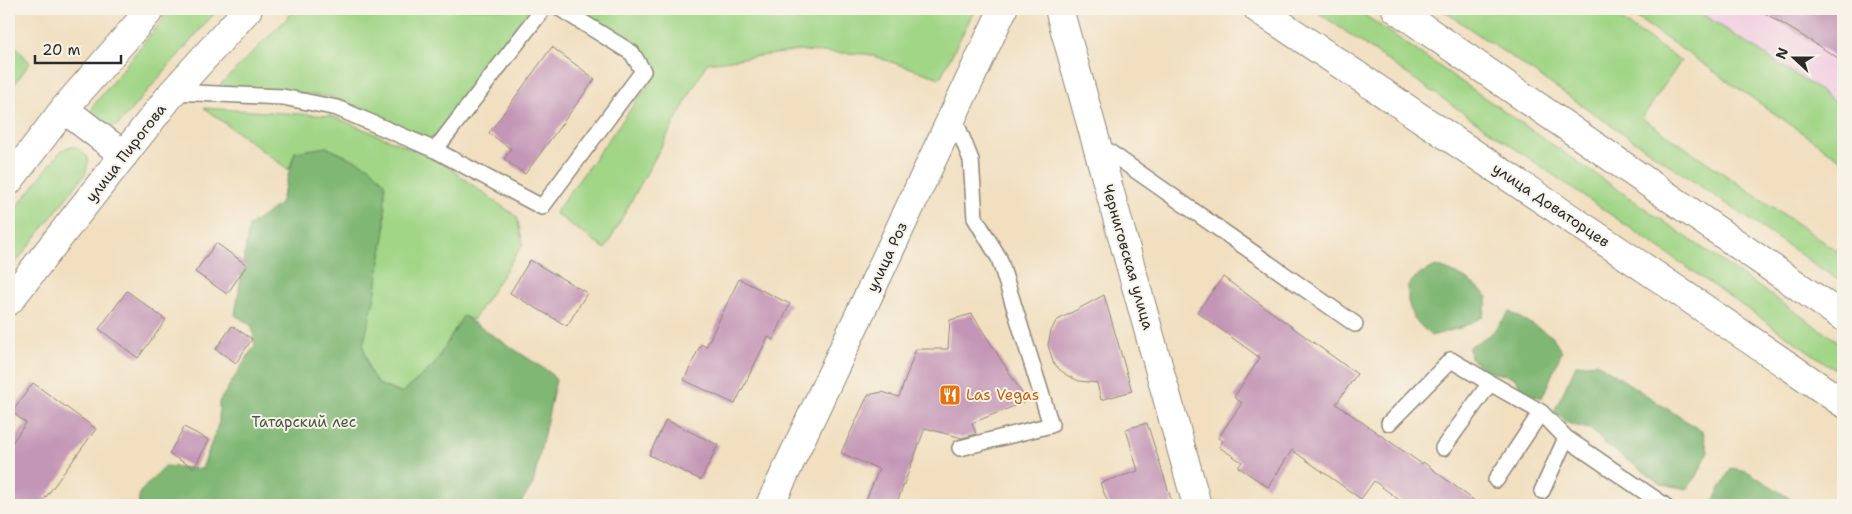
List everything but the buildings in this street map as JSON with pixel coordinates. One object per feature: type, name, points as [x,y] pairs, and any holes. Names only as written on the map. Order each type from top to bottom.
[{"type":"main road","points":[[9,181],[64,109],[151,9]]},
{"type":"main road","name":"улица Пирогова","points":[[9,301],[173,92],[248,9]]},
{"type":"main road","name":"улица Роз","points":[[770,505],[1003,9]]},
{"type":"main road","name":"Черниговская улица","points":[[1058,9],[1197,505]]},
{"type":"main road","name":"улица Доваторцев","points":[[1258,9],[1843,403]]},
{"type":"main road","points":[[1396,9],[1843,317]]},
{"type":"main road","points":[[64,109],[124,155]]},
{"type":"lane","points":[[435,150],[543,9]]},
{"type":"lane","points":[[173,92],[283,97],[337,108],[435,150],[542,207],[643,71],[632,53],[560,9]]},
{"type":"lane","points":[[953,115],[971,160],[975,218],[999,258],[1051,425],[960,448]]},
{"type":"lane","points":[[1096,142],[1355,324]]},
{"type":"lane","points":[[1389,423],[1451,360],[1541,412],[1566,438],[1664,505]]},
{"type":"lane","points":[[1443,448],[1490,383]]},
{"type":"lane","points":[[1496,480],[1541,412]]},
{"type":"lane","points":[[1542,491],[1566,438]]},
{"type":"shaded area","points":[[1695,9],[1843,9],[1843,106]]},
{"type":"green space","points":[[171,9],[218,9],[118,125],[110,127],[93,117],[94,105]]},
{"type":"green space","points":[[296,9],[530,9],[433,140],[332,97],[285,92],[215,90]]},
{"type":"green space","points":[[574,9],[975,9],[940,78],[867,54],[798,51],[707,63],[605,249],[555,213],[654,77],[650,64],[636,48]]},
{"type":"green space","points":[[1313,9],[1356,9],[1843,345],[1843,375]]},
{"type":"green space","points":[[1441,9],[1605,9],[1681,61],[1642,118],[1843,255],[1843,281],[1835,278]]},
{"type":"green space","points":[[1624,9],[1695,9],[1843,106],[1843,161]]},
{"type":"green space","points":[[9,38],[30,63],[9,91]]},
{"type":"green space","points":[[204,108],[332,116],[438,160],[517,217],[523,244],[473,320],[463,316],[434,365],[402,393],[378,384],[369,370],[363,345],[375,296],[385,229],[384,183],[295,152],[289,170]]},
{"type":"green space","points":[[68,147],[76,147],[87,156],[88,163],[85,174],[9,271],[9,217],[61,151]]},
{"type":"green space","name":"Татарский лес","points":[[326,147],[370,167],[385,183],[385,229],[375,296],[363,345],[369,370],[378,384],[402,393],[434,365],[463,316],[549,372],[556,380],[533,484],[519,505],[138,505],[140,492],[165,466],[202,469],[219,422],[219,402],[255,345],[252,326],[235,315],[249,226],[280,204],[295,152]]},
{"type":"green space","points":[[1436,266],[1464,278],[1488,297],[1483,317],[1460,328],[1431,336],[1413,318],[1408,301],[1408,285],[1419,274]]},
{"type":"green space","points":[[1510,312],[1552,336],[1562,351],[1542,398],[1522,392],[1519,384],[1512,377],[1485,370],[1470,357],[1469,347],[1491,334]]},
{"type":"green space","points":[[1597,363],[1703,432],[1708,452],[1697,476],[1687,489],[1661,484],[1605,444],[1592,430],[1567,423],[1554,412],[1576,365]]},
{"type":"green space","points":[[1731,468],[1747,471],[1800,505],[1711,505]]},
{"type":"place","name":"Las Vegas","points":[[950,395]]}]
